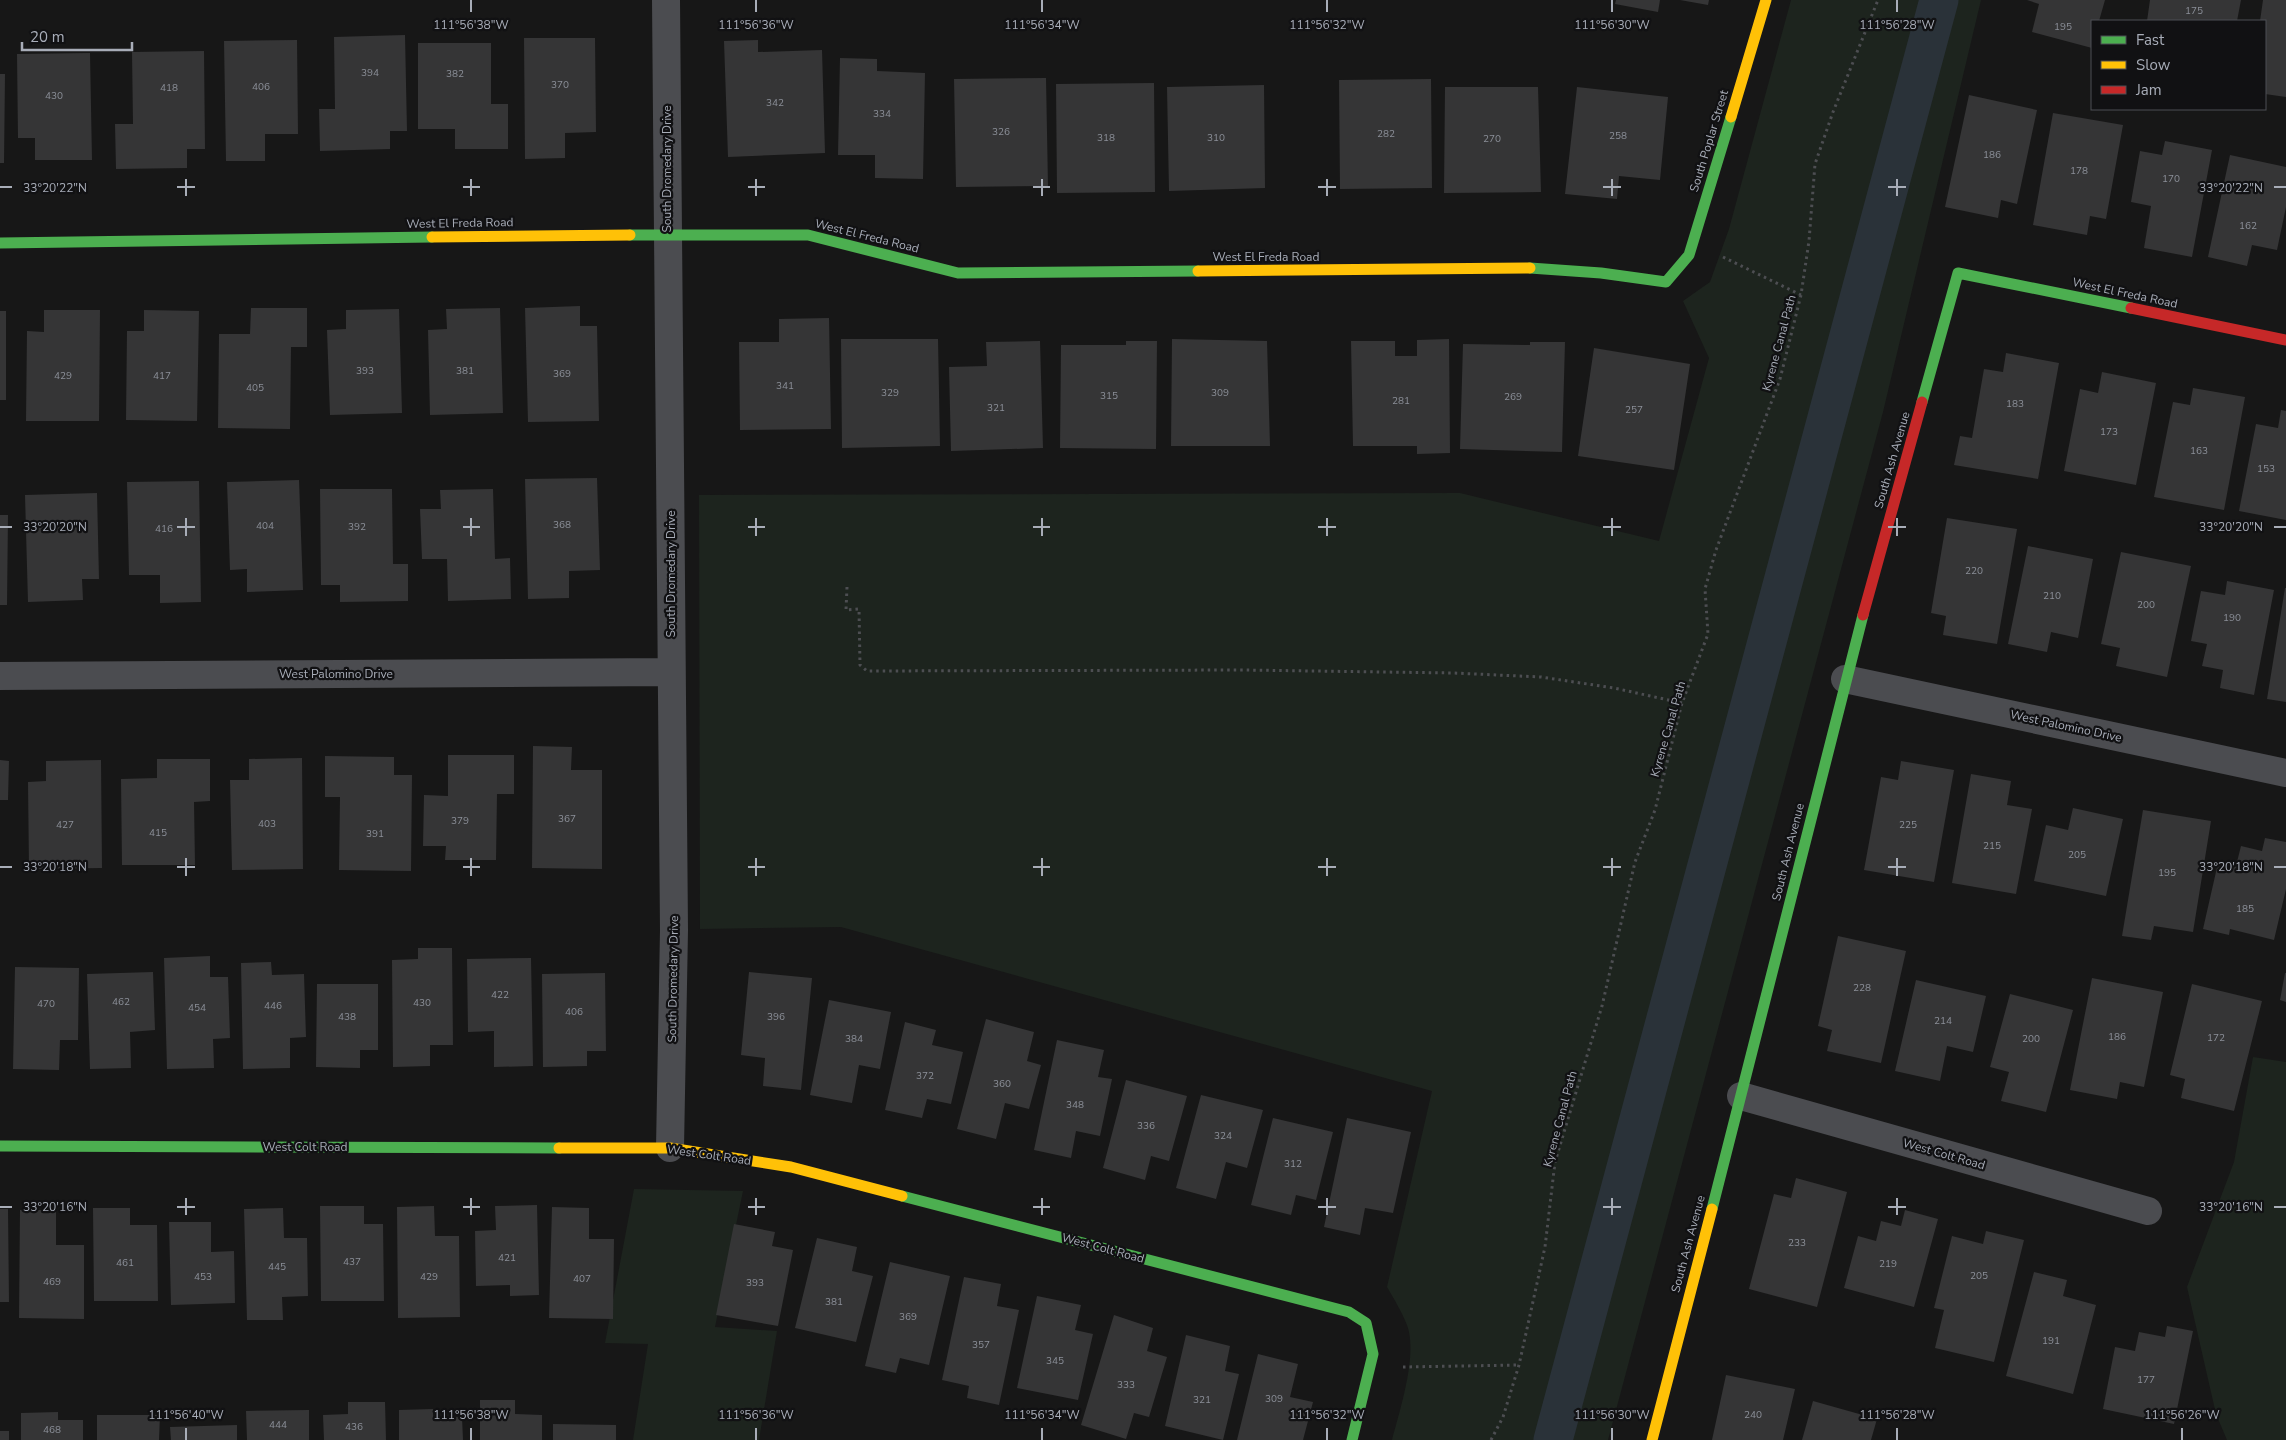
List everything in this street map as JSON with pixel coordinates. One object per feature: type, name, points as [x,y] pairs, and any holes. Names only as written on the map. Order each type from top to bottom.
[{"type":"street","name":"South Dromedary Drive","points":[[666,0],[674,930],[670,1148]]},
{"type":"street","name":"South Poplar Street","points":[[1666,282],[1689,255],[1766,0]]},
{"type":"street","name":"West El Freda Road","points":[[0,243],[668,234],[808,235],[958,273],[1531,268],[1601,273],[1666,282]]},
{"type":"street","name":"West El Freda Road","points":[[1958,273],[2286,340]]},
{"type":"street","name":"South Ash Avenue","points":[[1652,1440],[1741,1096],[1845,679],[1958,273]]},
{"type":"street","name":"West Palomino Drive","points":[[0,676],[671,672]]},
{"type":"street","name":"West Palomino Drive","points":[[1845,679],[2286,773]]},
{"type":"street","name":"West Colt Road","points":[[1741,1096],[2148,1211]]},
{"type":"street","name":"West Colt Road","points":[[0,1146],[670,1148],[791,1167],[1349,1312],[1366,1323],[1373,1354],[1368,1370]]},
{"type":"street","points":[[1352,1440],[1368,1370]]},
{"type":"path","name":"Kyrene Canal Path","points":[[1492,1440],[1504,1418],[1519,1365],[1545,1247],[1555,1162],[1602,1006],[1635,862],[1655,810],[1682,703],[1708,634],[1705,589],[1716,550],[1780,379],[1801,295],[1809,241],[1815,164],[1833,112],[1878,0]]},
{"type":"path","points":[[1693,242],[1801,295]]},
{"type":"path","points":[[847,587],[846,610],[859,609],[860,665],[867,671],[1244,670],[1463,674],[1542,678],[1614,688],[1682,703]]},
{"type":"path","points":[[1368,1370],[1415,1366],[1519,1365]]},
{"type":"shaded area","points":[[1791,0],[1981,0],[1883,412],[1608,1440],[1392,1440],[1407,1382],[1410,1337],[1407,1325],[1387,1287],[1432,1091],[841,927],[700,929],[699,495],[1460,493],[1659,541],[1709,358],[1683,301],[1710,282],[1729,229]]},
{"type":"shaded area","points":[[2253,1057],[2286,1062],[2286,1440],[2227,1440],[2216,1414],[2187,1287],[2234,1162]]},
{"type":"shaded area","points":[[634,1189],[743,1191],[715,1327],[777,1331],[759,1440],[633,1440],[648,1344],[605,1343]]},
{"type":"building","points":[[1616,0],[1660,0],[1658,12],[1615,4]]},
{"type":"building","points":[[1680,0],[1709,0],[1708,5]]},
{"type":"building","points":[[2027,0],[2105,0],[2099,20],[2091,20],[2091,48],[2032,32],[2039,4]]},
{"type":"building","points":[[2150,0],[2241,0],[2237,20],[2147,20]]},
{"type":"building","points":[[2263,0],[2286,0],[2286,97],[2266,94],[2266,20],[2260,20]]},
{"type":"building","points":[[405,35],[407,131],[390,131],[390,149],[320,151],[319,109],[335,109],[334,37]]},
{"type":"building","points":[[524,38],[595,38],[596,132],[565,133],[565,158],[525,159]]},
{"type":"building","points":[[297,40],[298,134],[265,134],[265,161],[226,161],[224,41]]},
{"type":"building","points":[[758,40],[758,52],[822,50],[825,153],[728,157],[724,41]]},
{"type":"building","points":[[418,43],[491,43],[491,104],[508,104],[508,149],[455,149],[455,129],[418,129]]},
{"type":"building","points":[[204,51],[205,149],[187,149],[187,168],[116,169],[115,124],[133,124],[132,52]]},
{"type":"building","points":[[90,53],[92,160],[35,160],[35,138],[18,138],[17,54]]},
{"type":"building","points":[[840,58],[877,59],[877,71],[925,73],[923,179],[875,178],[875,155],[838,155]]},
{"type":"building","points":[[0,74],[5,74],[4,163],[0,163]]},
{"type":"building","points":[[1046,78],[1048,186],[956,187],[954,79]]},
{"type":"building","points":[[1431,79],[1432,188],[1340,189],[1339,80]]},
{"type":"building","points":[[1154,83],[1155,192],[1057,193],[1056,84]]},
{"type":"building","points":[[1264,85],[1265,188],[1169,191],[1167,87]]},
{"type":"building","points":[[1445,87],[1538,87],[1541,192],[1444,193]]},
{"type":"building","points":[[1577,87],[1668,97],[1660,180],[1619,176],[1617,199],[1565,194]]},
{"type":"building","points":[[1969,95],[2037,110],[2017,204],[2001,200],[1998,218],[1945,207]]},
{"type":"building","points":[[2053,113],[2123,125],[2106,219],[2090,216],[2087,235],[2033,225]]},
{"type":"building","points":[[2165,141],[2212,150],[2192,257],[2144,248],[2151,206],[2131,202],[2140,151],[2162,155]]},
{"type":"building","points":[[2230,155],[2286,167],[2286,207],[2277,250],[2252,245],[2247,266],[2208,257]]},
{"type":"building","points":[[580,306],[580,326],[597,326],[599,421],[528,422],[525,308]]},
{"type":"building","points":[[251,308],[307,308],[307,347],[291,347],[290,429],[218,428],[219,334],[250,334]]},
{"type":"building","points":[[500,308],[503,413],[430,415],[428,330],[447,329],[446,309]]},
{"type":"building","points":[[399,309],[402,413],[330,415],[327,330],[346,329],[346,310]]},
{"type":"building","points":[[44,310],[100,310],[99,421],[26,421],[27,331],[44,332]]},
{"type":"building","points":[[144,310],[199,311],[197,421],[126,420],[127,331],[144,331]]},
{"type":"building","points":[[0,311],[6,311],[6,400],[0,400]]},
{"type":"building","points":[[829,318],[831,429],[740,430],[739,342],[779,342],[779,319]]},
{"type":"building","points":[[841,339],[938,339],[940,446],[842,448]]},
{"type":"building","points":[[1172,339],[1267,341],[1270,446],[1171,446]]},
{"type":"building","points":[[1449,339],[1450,453],[1417,454],[1417,446],[1353,446],[1351,341],[1395,341],[1395,356],[1417,356],[1417,340]]},
{"type":"building","points":[[1040,341],[1043,448],[951,451],[949,367],[987,366],[986,342]]},
{"type":"building","points":[[1126,341],[1157,341],[1156,449],[1060,448],[1061,345],[1126,345]]},
{"type":"building","points":[[1530,342],[1565,342],[1562,452],[1460,449],[1463,344],[1530,345]]},
{"type":"building","points":[[1594,348],[1690,364],[1674,470],[1578,456]]},
{"type":"building","points":[[2006,353],[2059,363],[2038,479],[1954,465],[1960,436],[1972,438],[1984,369],[2003,372]]},
{"type":"building","points":[[2102,372],[2156,383],[2136,485],[2064,471],[2080,389],[2098,393]]},
{"type":"building","points":[[2193,388],[2245,397],[2224,510],[2154,497],[2173,402],[2190,405]]},
{"type":"building","points":[[2281,410],[2286,411],[2286,520],[2239,511],[2256,424],[2278,428]]},
{"type":"building","points":[[597,478],[600,570],[569,571],[569,598],[528,599],[525,479]]},
{"type":"building","points":[[299,480],[303,590],[247,592],[247,569],[230,570],[227,482]]},
{"type":"building","points":[[199,481],[201,602],[160,603],[160,575],[129,575],[127,482]]},
{"type":"building","points":[[320,489],[392,489],[393,564],[408,564],[408,601],[340,602],[340,585],[321,585]]},
{"type":"building","points":[[493,489],[495,559],[510,558],[511,599],[448,601],[447,559],[422,559],[420,509],[441,509],[440,490]]},
{"type":"building","points":[[97,493],[99,579],[82,579],[83,600],[28,602],[25,495]]},
{"type":"building","points":[[0,515],[8,515],[7,605],[0,605]]},
{"type":"building","points":[[1947,518],[2017,529],[1997,644],[1943,635],[1946,616],[1931,613]]},
{"type":"building","points":[[2028,546],[2093,559],[2078,638],[2051,632],[2047,652],[2008,644]]},
{"type":"building","points":[[2121,552],[2191,566],[2167,677],[2116,666],[2120,648],[2101,644]]},
{"type":"building","points":[[2227,581],[2274,590],[2254,695],[2220,688],[2223,670],[2202,666],[2207,644],[2191,641],[2201,591],[2225,595]]},
{"type":"building","points":[[2286,588],[2286,702],[2267,699]]},
{"type":"building","points":[[533,746],[572,747],[571,770],[602,770],[602,869],[532,868]]},
{"type":"building","points":[[448,755],[514,755],[514,794],[497,794],[496,860],[445,860],[446,846],[423,846],[424,795],[448,796]]},
{"type":"building","points":[[325,756],[394,757],[394,775],[412,775],[411,871],[339,870],[340,797],[325,797]]},
{"type":"building","points":[[302,758],[303,869],[232,870],[230,780],[249,780],[249,759]]},
{"type":"building","points":[[157,759],[210,759],[210,801],[194,802],[195,865],[122,865],[121,779],[157,778]]},
{"type":"building","points":[[0,760],[9,761],[8,800],[0,800]]},
{"type":"building","points":[[101,760],[102,868],[29,869],[28,782],[46,781],[46,761]]},
{"type":"building","points":[[1901,761],[1954,770],[1934,882],[1864,870],[1881,777],[1898,780]]},
{"type":"building","points":[[1971,774],[2011,781],[2007,805],[2032,809],[2016,894],[1952,883]]},
{"type":"building","points":[[2073,808],[2123,819],[2106,896],[2034,881],[2046,825],[2068,830]]},
{"type":"building","points":[[2143,810],[2211,821],[2193,932],[2154,926],[2151,940],[2122,936]]},
{"type":"building","points":[[2265,838],[2286,842],[2286,889],[2274,940],[2230,929],[2229,935],[2203,929],[2218,863],[2236,866],[2241,846],[2262,851]]},
{"type":"building","points":[[1838,936],[1906,951],[1881,1063],[1827,1051],[1832,1030],[1818,1026]]},
{"type":"building","points":[[418,948],[452,948],[453,1045],[430,1045],[430,1066],[393,1067],[392,960],[418,959]]},
{"type":"building","points":[[210,956],[210,977],[228,977],[230,1038],[213,1039],[214,1068],[167,1069],[164,958]]},
{"type":"building","points":[[531,958],[533,1066],[494,1067],[494,1031],[468,1032],[467,959]]},
{"type":"building","points":[[271,962],[272,975],[304,974],[306,1037],[290,1038],[290,1068],[243,1069],[241,963]]},
{"type":"building","points":[[15,967],[79,968],[78,1040],[60,1040],[59,1070],[13,1069]]},
{"type":"building","points":[[153,972],[155,1030],[130,1032],[131,1068],[90,1069],[87,974]]},
{"type":"building","points":[[749,972],[812,978],[801,1090],[763,1086],[765,1058],[741,1055]]},
{"type":"building","points":[[605,973],[606,1051],[587,1051],[587,1066],[543,1067],[542,974]]},
{"type":"building","points":[[2286,973],[2286,1002],[2280,1000]]},
{"type":"building","points":[[2092,978],[2163,992],[2144,1087],[2120,1082],[2117,1099],[2070,1090]]},
{"type":"building","points":[[1916,980],[1986,996],[1973,1052],[1947,1046],[1940,1081],[1895,1071]]},
{"type":"building","points":[[317,984],[378,984],[378,1050],[360,1050],[360,1068],[316,1067]]},
{"type":"building","points":[[2192,984],[2262,1001],[2234,1111],[2181,1098],[2185,1079],[2170,1075]]},
{"type":"building","points":[[2010,994],[2073,1010],[2046,1112],[2001,1101],[2009,1072],[1990,1067]]},
{"type":"building","points":[[829,1000],[891,1012],[880,1069],[859,1065],[852,1103],[810,1095]]},
{"type":"building","points":[[986,1019],[1034,1032],[1027,1061],[1041,1065],[1029,1109],[1005,1103],[996,1139],[957,1129]]},
{"type":"building","points":[[905,1022],[936,1030],[932,1045],[963,1052],[951,1104],[927,1099],[922,1118],[885,1110]]},
{"type":"building","points":[[1057,1040],[1104,1050],[1098,1077],[1112,1079],[1100,1136],[1076,1131],[1071,1158],[1034,1150]]},
{"type":"building","points":[[1126,1080],[1187,1096],[1169,1161],[1151,1156],[1145,1180],[1103,1168]]},
{"type":"building","points":[[1201,1095],[1263,1110],[1247,1168],[1226,1162],[1216,1199],[1176,1188]]},
{"type":"building","points":[[1273,1118],[1333,1132],[1316,1200],[1296,1195],[1291,1215],[1251,1205]]},
{"type":"building","points":[[1347,1118],[1411,1132],[1393,1213],[1365,1208],[1360,1235],[1324,1227]]},
{"type":"building","points":[[1796,1178],[1847,1192],[1817,1307],[1749,1289],[1774,1194],[1791,1198]]},
{"type":"building","points":[[537,1205],[539,1295],[510,1296],[510,1285],[476,1286],[475,1231],[496,1230],[495,1206]]},
{"type":"building","points":[[320,1206],[364,1206],[364,1224],[383,1224],[384,1301],[321,1301]]},
{"type":"building","points":[[434,1206],[435,1236],[459,1236],[460,1317],[398,1318],[397,1207]]},
{"type":"building","points":[[552,1207],[589,1208],[589,1239],[614,1239],[613,1319],[549,1318]]},
{"type":"building","points":[[93,1208],[130,1208],[130,1225],[157,1225],[158,1301],[94,1301]]},
{"type":"building","points":[[283,1208],[284,1238],[307,1238],[308,1296],[282,1297],[283,1320],[247,1320],[244,1209]]},
{"type":"building","points":[[0,1209],[8,1209],[9,1302],[0,1302]]},
{"type":"building","points":[[20,1210],[56,1210],[56,1245],[84,1245],[84,1319],[19,1318]]},
{"type":"building","points":[[1905,1210],[1938,1219],[1914,1307],[1844,1288],[1858,1236],[1876,1241],[1881,1221],[1901,1226]]},
{"type":"building","points":[[169,1222],[211,1222],[211,1252],[234,1251],[235,1303],[171,1305]]},
{"type":"building","points":[[734,1224],[775,1232],[772,1246],[793,1250],[778,1326],[716,1315]]},
{"type":"building","points":[[1986,1231],[2024,1240],[1994,1362],[1935,1348],[1944,1310],[1934,1308],[1952,1236],[1983,1244]]},
{"type":"building","points":[[817,1238],[857,1247],[852,1271],[873,1276],[856,1342],[795,1328]]},
{"type":"building","points":[[890,1262],[950,1276],[929,1365],[900,1358],[896,1373],[865,1366]]},
{"type":"building","points":[[2034,1272],[2067,1280],[2063,1296],[2096,1305],[2073,1394],[2006,1376]]},
{"type":"building","points":[[964,1277],[1001,1284],[997,1306],[1019,1310],[999,1405],[967,1398],[969,1386],[942,1380]]},
{"type":"building","points":[[1037,1296],[1081,1305],[1075,1330],[1093,1334],[1078,1400],[1017,1388]]},
{"type":"building","points":[[1114,1315],[1153,1328],[1147,1351],[1167,1357],[1149,1417],[1134,1413],[1126,1439],[1081,1425]]},
{"type":"building","points":[[2167,1326],[2193,1331],[2174,1424],[2103,1409],[2115,1347],[2135,1351],[2139,1332],[2165,1337]]},
{"type":"building","points":[[1186,1335],[1230,1346],[1225,1371],[1239,1374],[1223,1440],[1165,1426]]},
{"type":"building","points":[[1258,1354],[1298,1364],[1290,1397],[1313,1402],[1303,1440],[1237,1440]]},
{"type":"building","points":[[1726,1375],[1795,1389],[1783,1440],[1712,1440]]},
{"type":"building","points":[[480,1400],[515,1400],[515,1414],[542,1415],[542,1440],[480,1440]]},
{"type":"building","points":[[1813,1401],[1877,1419],[1871,1440],[1802,1440]]},
{"type":"building","points":[[348,1402],[385,1402],[386,1440],[324,1440],[323,1415],[348,1414]]},
{"type":"building","points":[[433,1409],[433,1418],[462,1417],[463,1440],[399,1440],[399,1410]]},
{"type":"building","points":[[309,1410],[309,1440],[247,1440],[246,1411]]},
{"type":"building","points":[[58,1412],[58,1420],[83,1420],[83,1440],[21,1440],[21,1413]]},
{"type":"building","points":[[97,1415],[160,1415],[159,1440],[97,1440]]},
{"type":"building","points":[[553,1424],[616,1425],[616,1440],[553,1440]]},
{"type":"building","points":[[237,1425],[237,1440],[171,1440],[170,1427]]},
{"type":"building","points":[[0,1431],[9,1431],[9,1440],[0,1440]]},
{"type":"waterway","points":[[1553,1440],[1939,0]]},
{"type":"traffic: fast","points":[[1530,268],[1601,273],[1666,282],[1689,255],[1731,117]]},
{"type":"traffic: fast","points":[[630,235],[808,235],[958,273],[1198,271]]},
{"type":"traffic: fast","points":[[0,243],[432,237]]},
{"type":"traffic: fast","points":[[1922,402],[1958,273],[2131,308]]},
{"type":"traffic: fast","points":[[1712,1209],[1863,615]]},
{"type":"traffic: fast","points":[[0,1146],[559,1148]]},
{"type":"traffic: fast","points":[[902,1196],[1349,1312],[1366,1323],[1373,1354],[1352,1440]]},
{"type":"traffic: slow","points":[[1731,117],[1766,0]]},
{"type":"traffic: slow","points":[[432,237],[630,235]]},
{"type":"traffic: slow","points":[[1198,271],[1530,268]]},
{"type":"traffic: slow","points":[[559,1148],[670,1148],[791,1167],[902,1196]]},
{"type":"traffic: slow","points":[[1652,1440],[1712,1209]]},
{"type":"traffic: jam","points":[[2131,308],[2286,340]]},
{"type":"traffic: jam","points":[[1863,615],[1922,402]]}]
